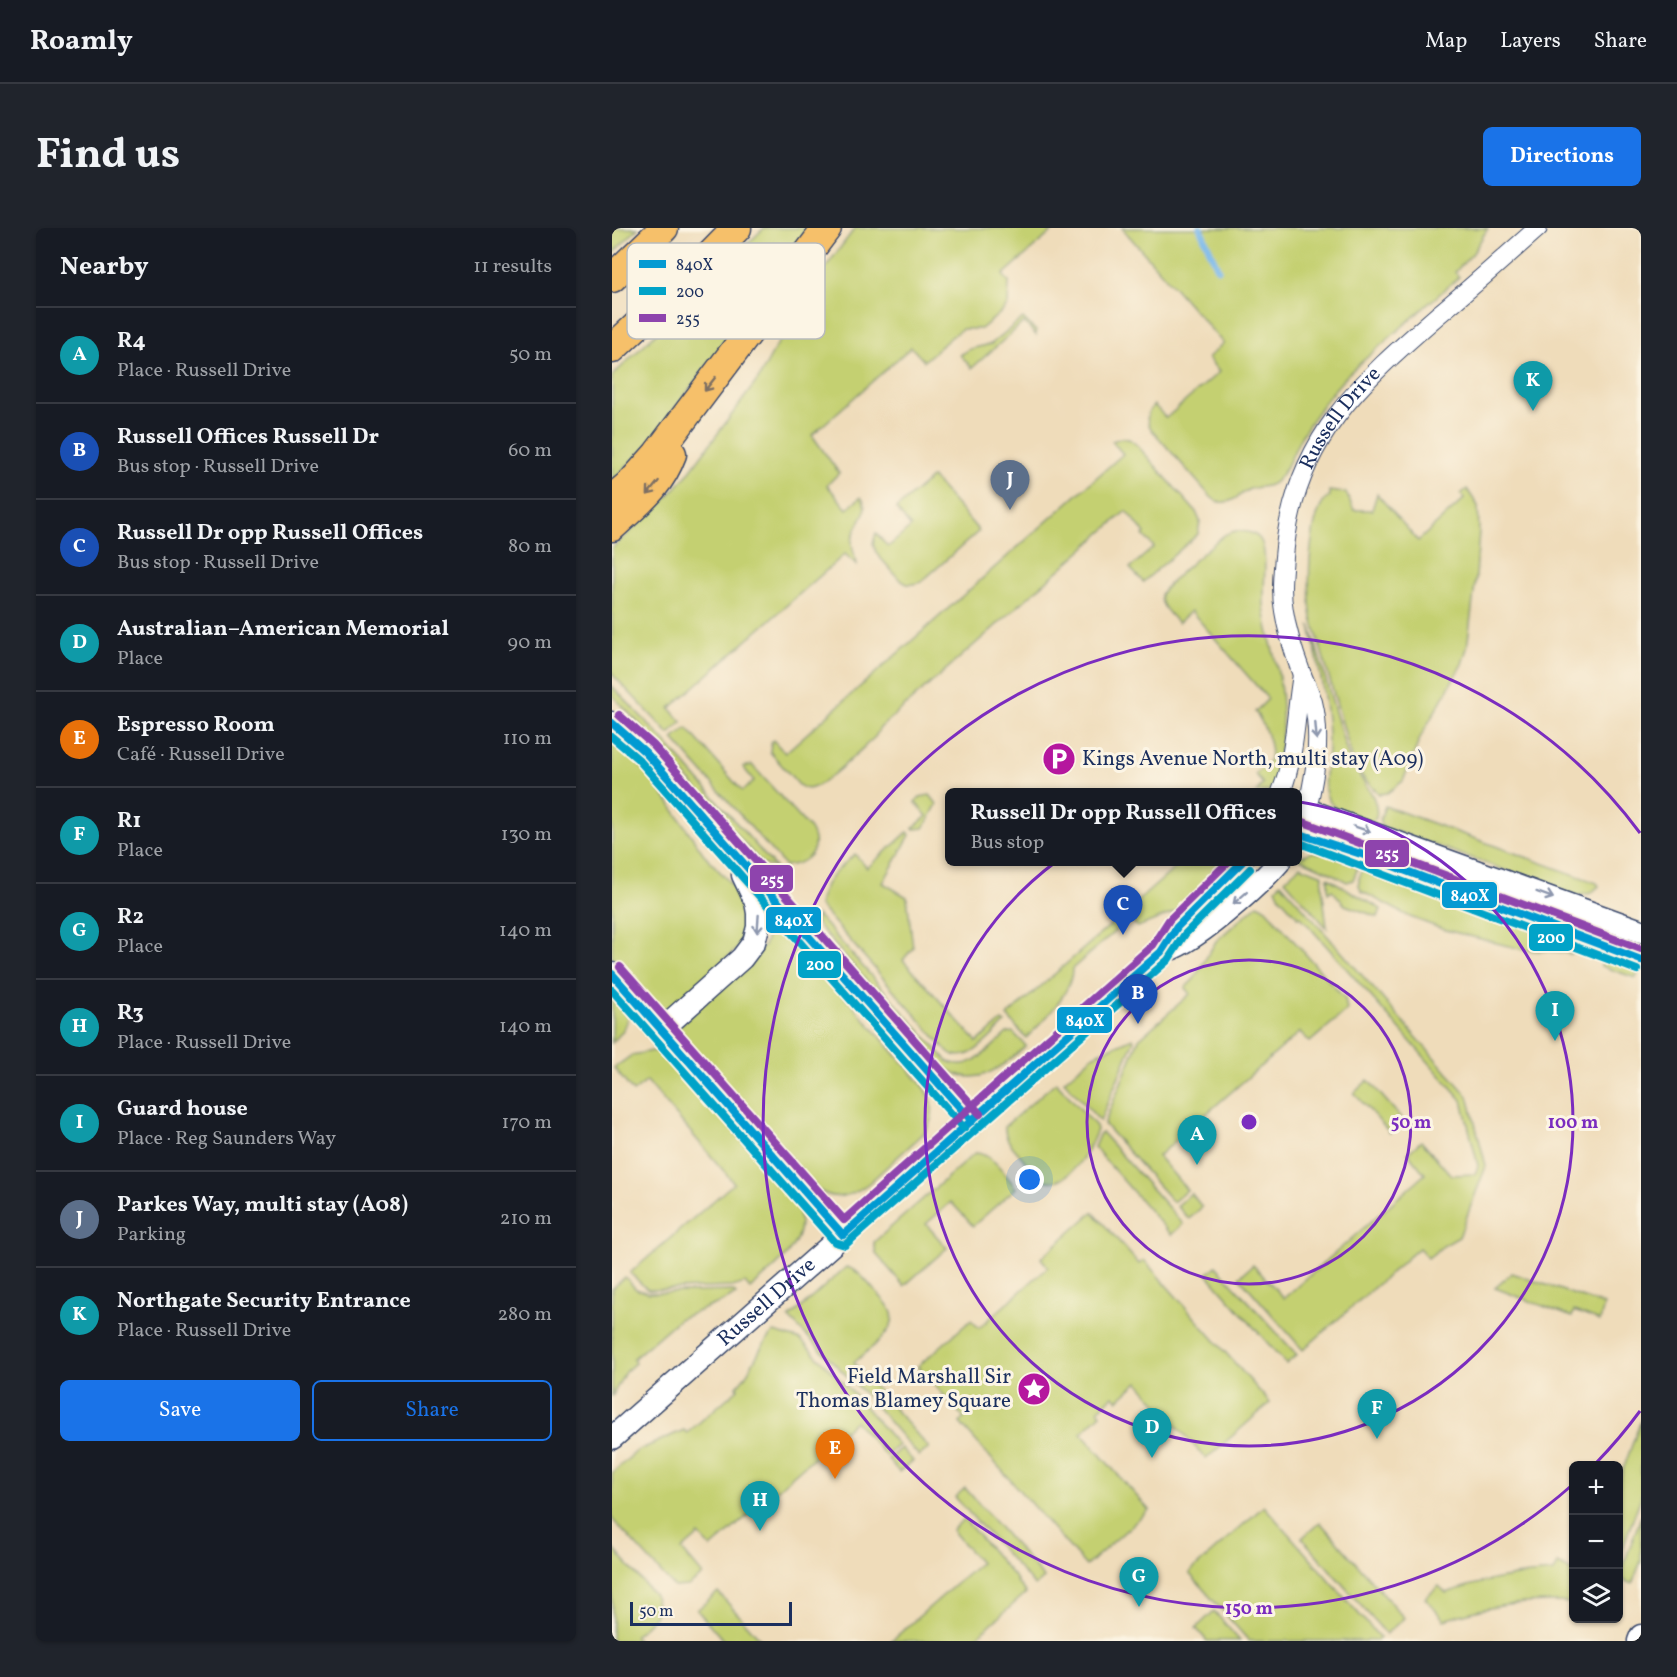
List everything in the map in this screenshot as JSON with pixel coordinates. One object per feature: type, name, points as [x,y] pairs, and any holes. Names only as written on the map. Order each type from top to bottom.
[{"type":"main road","points":[[648,243],[664,228]]},
{"type":"main road","points":[[722,243],[737,228]]},
{"type":"main road","points":[[816,243],[827,228]]},
{"type":"main road","points":[[612,278],[627,264]]},
{"type":"main road","points":[[612,349],[627,335]]},
{"type":"main road","points":[[612,499],[644,469],[743,339]]},
{"type":"main road","points":[[612,527],[646,497],[660,481],[685,416]]},
{"type":"street","name":"Russell Drive","points":[[1302,810],[1315,773],[1317,735],[1308,684],[1302,675],[1284,612],[1282,580],[1287,531],[1294,496],[1305,467],[1338,412],[1365,381],[1538,228]]},
{"type":"street","name":"Russell Drive","points":[[1282,788],[1291,760],[1302,675]]},
{"type":"street","points":[[612,723],[645,752],[972,1121]]},
{"type":"street","points":[[1302,810],[1641,931]]},
{"type":"street","points":[[1302,834],[1641,960]]},
{"type":"street","points":[[661,1030],[742,958],[754,942],[759,927],[756,903],[731,850]]},
{"type":"street","name":"Russell Drive","points":[[612,1438],[1161,952],[1175,927],[1226,881],[1238,866]]},
{"type":"street","name":"Russell Drive","points":[[1161,952],[1173,950],[1200,932],[1257,884],[1273,866]]},
{"type":"street","points":[[1592,940],[1600,915]]},
{"type":"street","points":[[612,974],[843,1234]]},
{"type":"street","points":[[1639,1641],[1641,1636]]},
{"type":"green space","points":[[612,228],[638,228],[612,254]]},
{"type":"green space","points":[[764,228],[811,228],[800,243],[749,243]]},
{"type":"green space","points":[[855,228],[1056,228],[1003,275],[1009,282],[1008,304],[1004,310],[981,329],[962,329],[924,361],[911,347],[812,435],[839,473],[827,485],[847,509],[861,497],[864,503],[864,514],[852,542],[857,565],[845,554],[670,708],[682,722],[669,734],[612,674],[612,548],[663,502],[687,475],[759,378],[780,339],[825,339],[825,268]]},
{"type":"green space","points":[[1122,228],[1488,228],[1473,253],[1455,272],[1459,277],[1348,374],[1335,389],[1306,429],[1287,466],[1276,481],[1268,486],[1250,489],[1233,500],[1224,502],[1217,501],[1210,496],[1152,430],[1147,417],[1154,405],[1166,418],[1219,372],[1208,358],[1223,343]]},
{"type":"green space","points":[[1023,318],[1036,331],[1036,335],[1024,322],[972,368],[960,355],[970,349],[991,344]]},
{"type":"green space","points":[[650,339],[727,339],[645,448],[612,482],[612,376]]},
{"type":"green space","points":[[1121,438],[1129,439],[1137,445],[1196,512],[1200,521],[1198,534],[1143,582],[1130,568],[1154,547],[1126,511],[880,728],[875,737],[835,773],[812,788],[808,789],[799,785],[770,752],[771,742],[773,740],[785,753],[1123,454],[1112,441]]},
{"type":"green space","points":[[932,477],[979,531],[921,582],[907,584],[900,580],[877,554],[873,544],[876,533],[888,547],[911,527],[896,509]]},
{"type":"green space","points":[[1467,489],[1478,506],[1479,530],[1467,648],[1462,664],[1421,736],[1403,781],[1387,793],[1379,794],[1364,779],[1353,761],[1312,618],[1309,572],[1317,517],[1322,504],[1330,496],[1329,491],[1346,493],[1354,510],[1372,510],[1377,494],[1418,541],[1464,499],[1461,494]]},
{"type":"green space","points":[[1236,531],[1253,534],[1261,541],[1263,547],[1265,614],[1279,678],[1282,707],[1280,750],[1273,788],[1260,788],[1263,784],[1255,774],[1266,765],[1270,756],[1267,736],[1255,712],[1268,699],[1191,611],[1178,623],[1166,610],[1161,599],[1161,595],[1170,583],[1229,533]]},
{"type":"green space","points":[[1310,625],[1348,756],[1375,801],[1376,818],[1371,822],[1333,806],[1325,790],[1328,748],[1327,717]]},
{"type":"green space","points":[[612,686],[660,736],[775,867],[763,865],[658,744],[612,695]]},
{"type":"green space","points":[[687,728],[742,791],[754,781],[743,767],[752,765],[810,829],[814,843],[806,859],[785,866],[673,739]]},
{"type":"green space","points":[[612,737],[653,779],[703,853],[741,895],[749,909],[745,942],[669,1009],[661,1009],[655,1005],[612,957]]},
{"type":"green space","points":[[930,795],[937,804],[924,828],[914,829],[927,816],[915,802],[920,797]]},
{"type":"green space","points":[[1385,806],[1597,883],[1599,886],[1591,893],[1577,896],[1381,826],[1380,820]]},
{"type":"green space","points":[[908,832],[910,835],[883,883],[907,897],[913,948],[903,960],[977,1042],[1002,1021],[1005,1023],[986,1042],[963,1056],[947,1051],[819,905],[827,883],[855,854],[867,868]]},
{"type":"green space","points":[[1374,840],[1503,889],[1519,902],[1469,886],[1454,876],[1371,846]]},
{"type":"green space","points":[[1311,852],[1324,853],[1356,865],[1357,870],[1353,880],[1347,882],[1302,860],[1302,856]]},
{"type":"green space","points":[[1177,866],[1228,866],[1178,911],[1138,927],[1129,919],[1072,969],[1071,978],[1062,997],[1048,1016],[1026,1038],[1007,1016]]},
{"type":"green space","points":[[1300,866],[1323,875],[1322,886],[1327,928],[1285,880]]},
{"type":"green space","points":[[1365,868],[1570,944],[1573,953],[1524,950],[1442,929],[1410,917],[1361,891],[1359,879]]},
{"type":"green space","points":[[1328,878],[1381,909],[1378,917],[1345,905],[1332,890],[1328,893]]},
{"type":"green space","points":[[1281,883],[1468,1096],[1486,1166],[1459,1237],[1428,1258],[1419,1248],[1303,1350],[1239,1277],[1253,1265],[1284,1298],[1425,1174],[1408,1153],[1421,1141],[1451,1175],[1475,1174],[1478,1166],[1462,1100],[1300,916],[1298,917],[1280,897],[1276,888]]},
{"type":"green space","points":[[1258,904],[1266,909],[1345,999],[1347,1010],[1310,1042],[1300,1032],[1158,1156],[1187,1190],[1173,1202],[1104,1124],[1139,1039],[1190,994],[1185,988],[1194,979],[1216,941]]},
{"type":"green space","points":[[817,915],[947,1061],[964,1064],[972,1061],[987,1052],[1007,1033],[1013,1032],[1026,1046],[1003,1065],[980,1076],[969,1077],[945,1068],[816,923]]},
{"type":"green space","points":[[772,922],[781,925],[790,934],[925,1088],[931,1099],[932,1117],[924,1133],[869,1183],[844,1196],[832,1196],[818,1190],[677,1032],[677,1028],[764,946]]},
{"type":"green space","points":[[1611,959],[1639,969],[1636,978],[1601,966],[1602,962]]},
{"type":"green space","points":[[612,994],[623,1008],[627,1018],[624,1029],[612,1043]]},
{"type":"green space","points":[[1133,1038],[1100,1121],[1064,1081],[1094,1055]]},
{"type":"green space","points":[[652,1051],[665,1052],[787,1190],[796,1206],[800,1220],[793,1246],[774,1268],[750,1289],[745,1283],[732,1287],[648,1290],[630,1273],[734,1183],[647,1081],[633,1092],[614,1068],[632,1055]]},
{"type":"green space","points":[[1368,1080],[1404,1121],[1390,1133],[1354,1093]]},
{"type":"green space","points":[[1056,1082],[1096,1126],[1097,1130],[1077,1166],[1061,1179],[1052,1181],[1042,1179],[1030,1168],[1009,1142],[1005,1126]]},
{"type":"green space","points":[[1102,1133],[1183,1224],[1171,1235],[1094,1147]]},
{"type":"green space","points":[[975,1153],[982,1154],[993,1161],[1016,1188],[973,1226],[951,1202],[926,1224],[947,1248],[904,1286],[876,1254],[874,1242]]},
{"type":"green space","points":[[1191,1193],[1202,1207],[1189,1219],[1177,1206]]},
{"type":"green space","name":"Field Marshall Sir Thomas Blamey Square","points":[[1093,1212],[1139,1264],[1144,1260],[1270,1403],[1206,1459],[1138,1382],[1118,1400],[1113,1396],[1098,1410],[1101,1414],[1081,1433],[1149,1510],[1086,1566],[960,1423],[964,1418],[918,1366],[971,1320],[979,1328],[1048,1267],[1041,1258]]},
{"type":"green space","points":[[1216,1266],[1297,1355],[1286,1364],[1207,1274]]},
{"type":"green space","points":[[846,1267],[859,1273],[885,1301],[891,1310],[893,1320],[886,1334],[854,1363],[929,1448],[919,1456],[866,1395],[789,1318]]},
{"type":"green space","points":[[1512,1273],[1604,1305],[1600,1321],[1574,1311],[1572,1317],[1495,1288]]},
{"type":"green space","points":[[625,1277],[636,1289],[648,1293],[733,1291],[736,1294],[679,1319],[633,1359],[635,1363],[625,1372],[612,1397],[612,1289]]},
{"type":"green space","points":[[774,1332],[801,1340],[856,1396],[898,1445],[886,1456],[855,1421],[711,1548],[699,1535],[682,1550],[703,1575],[688,1586],[674,1587],[612,1519],[612,1473],[637,1451],[684,1430],[687,1433],[738,1389],[737,1386]]},
{"type":"green space","points":[[1641,1420],[1641,1497],[1623,1547],[1623,1515],[1623,1470]]},
{"type":"green space","points":[[901,1448],[913,1461],[899,1472],[888,1459]]},
{"type":"green space","points":[[965,1488],[1044,1578],[1035,1586],[955,1497]]},
{"type":"green space","points":[[1264,1506],[1380,1638],[1377,1641],[1249,1641],[1189,1573]]},
{"type":"green space","points":[[1641,1516],[1641,1561],[1632,1584],[1623,1580],[1623,1567]]},
{"type":"green space","points":[[964,1519],[1026,1593],[972,1641],[891,1641],[980,1563],[952,1530]]},
{"type":"green space","points":[[1320,1522],[1404,1618],[1386,1634],[1302,1538]]},
{"type":"green space","points":[[612,1547],[654,1595],[657,1602],[653,1618],[634,1636],[638,1641],[612,1641]]},
{"type":"green space","points":[[1558,1564],[1569,1570],[1569,1603],[1540,1602],[1508,1605],[1444,1620],[1425,1598],[1439,1586],[1446,1593],[1499,1579],[1554,1572]]},
{"type":"green space","points":[[718,1592],[762,1641],[724,1641],[697,1610]]},
{"type":"green space","points":[[1214,1611],[1240,1641],[1207,1641],[1196,1628]]},
{"type":"waterway","points":[[1200,228],[1218,269]]},
{"type":"transit line","name":"255","points":[[619,715],[653,745],[980,1114]]},
{"type":"transit line","name":"840X","points":[[612,723],[645,752],[972,1121]]},
{"type":"transit line","name":"200","points":[[612,737],[638,759],[964,1128]]},
{"type":"transit line","name":"255","points":[[1302,821],[1641,949]]},
{"type":"transit line","name":"840X","points":[[1302,835],[1364,855],[1641,960]]},
{"type":"transit line","name":"200","points":[[1302,844],[1637,970]]},
{"type":"transit line","name":"255","points":[[620,967],[844,1220],[1153,945],[1169,920],[1224,866]]},
{"type":"transit line","name":"840X","points":[[612,974],[843,1235],[1161,952],[1177,927],[1238,866]]},
{"type":"transit line","name":"200","points":[[612,990],[835,1242],[845,1245],[1168,960],[1185,934],[1250,869]]},
{"type":"place","name":"Northgate Security Entrance","points":[[1533,411]]},
{"type":"place","name":"Parkes Way, multi stay (A08)","points":[[1010,510]]},
{"type":"place","name":"Kings Avenue North, multi stay (A09)","points":[[1059,759]]},
{"type":"place","name":"Russell Dr opp Russell Offices","points":[[1123,935]]},
{"type":"place","name":"Russell Offices Russell Dr","points":[[1138,1024]]},
{"type":"place","name":"Guard house","points":[[1555,1041]]},
{"type":"place","name":"R4","points":[[1197,1165]]},
{"type":"place","name":"Field Marshall Sir Thomas Blamey Square","points":[[1034,1389]]},
{"type":"place","name":"R1","points":[[1377,1439]]},
{"type":"place","name":"Australian–American Memorial","points":[[1152,1458]]},
{"type":"place","name":"Espresso Room","points":[[835,1479]]},
{"type":"place","name":"R3","points":[[760,1531]]},
{"type":"place","name":"R2","points":[[1139,1607]]}]
